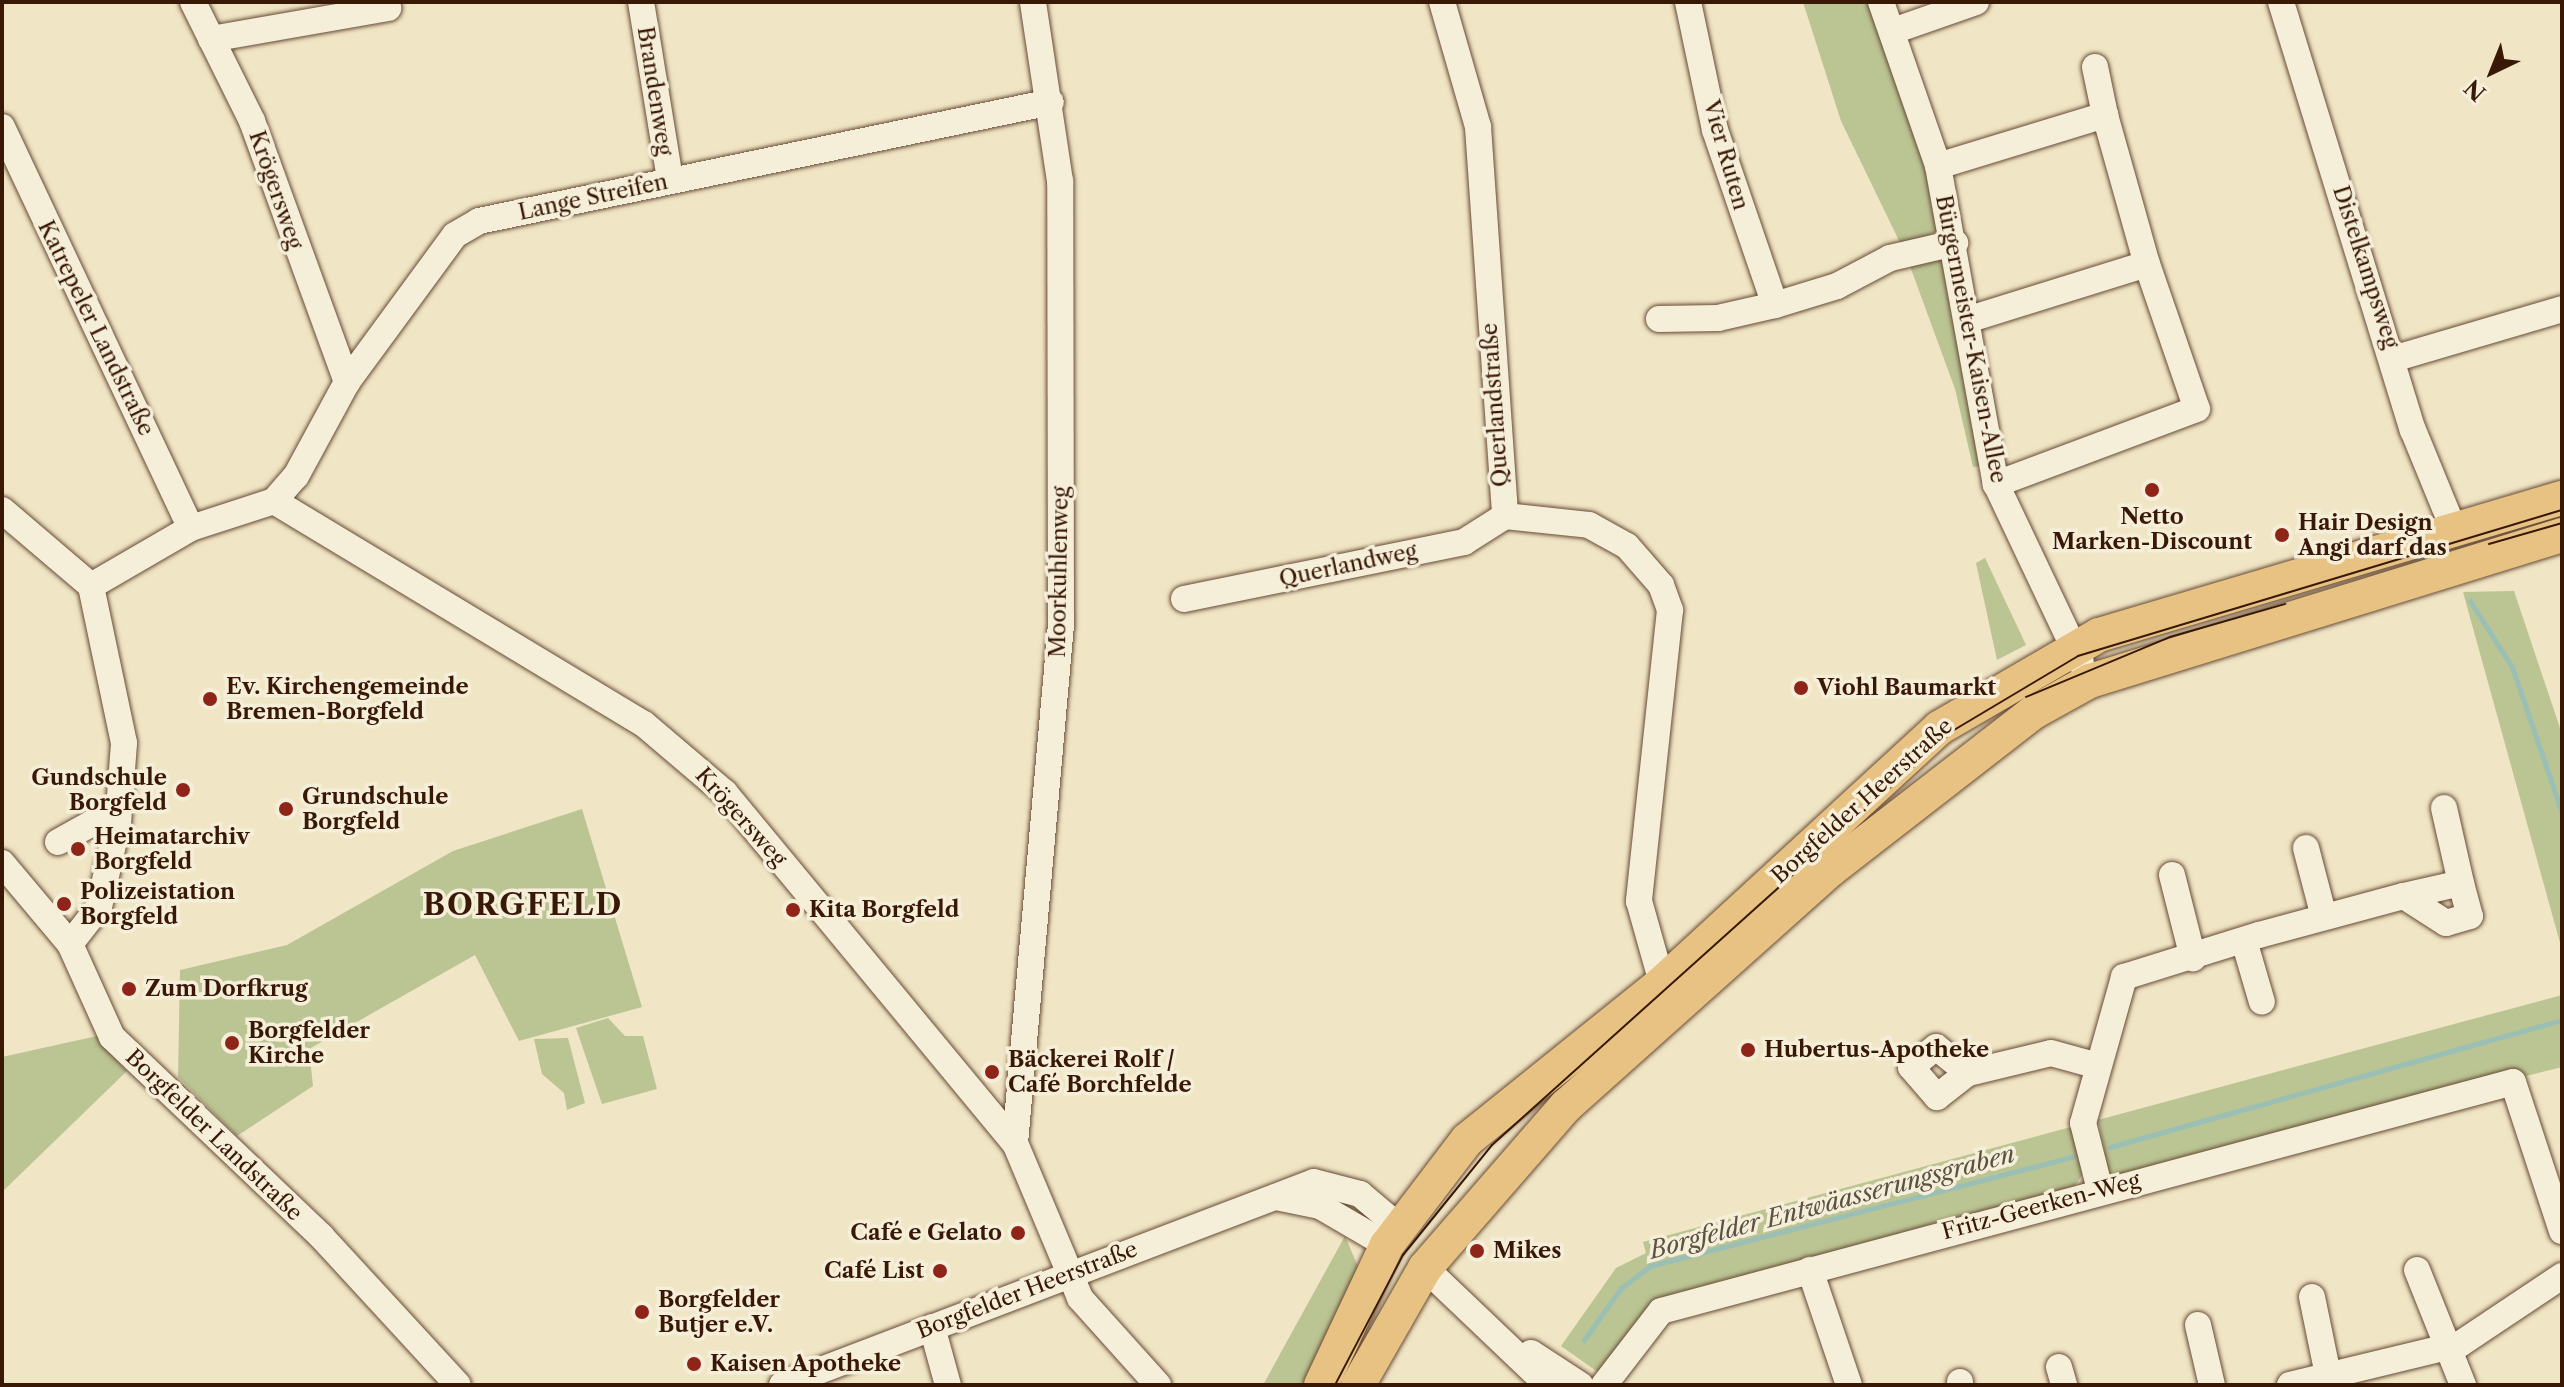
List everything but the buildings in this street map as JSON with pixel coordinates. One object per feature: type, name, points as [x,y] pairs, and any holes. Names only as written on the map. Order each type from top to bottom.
[{"type":"main road","name":"Borgfelder Heerstraße","points":[[1392,1236],[1489,1118],[1662,983],[1939,728],[2073,647],[2251,586],[2562,498]]},
{"type":"main road","name":"Borgfelder Heerstraße","points":[[1358,1385],[1425,1268],[1566,1106],[1776,917],[1983,749],[2090,681],[2562,535]]},
{"type":"main road","points":[[1321,1385],[1392,1236],[1425,1268]]},
{"type":"street","name":"Krögersweg","points":[[193,2],[252,121],[347,382]]},
{"type":"street","name":"Brandenweg","points":[[641,2],[670,180]]},
{"type":"street","name":"Moorkuhlenweg","points":[[1015,1143],[1061,624],[1060,181],[1051,102],[1033,2]]},
{"type":"street","name":"Querlandstraße","points":[[1442,2],[1478,127],[1505,516],[1589,525],[1627,546],[1661,585],[1670,610],[1639,901],[1662,983]]},
{"type":"street","name":"Vier Ruten","points":[[1688,2],[1715,130],[1775,305]]},
{"type":"street","name":"Bürgermeister-Kaisen-Allee","points":[[1881,2],[1938,166],[1970,319],[1996,484],[2090,681]]},
{"type":"street","points":[[1893,31],[1976,2]]},
{"type":"street","name":"Distelkampsweg","points":[[2281,2],[2396,358],[2413,430],[2454,530]]},
{"type":"street","points":[[211,39],[388,8]]},
{"type":"street","points":[[1996,484],[2197,409],[2147,264],[2105,115],[2095,67]]},
{"type":"street","name":"Lange Streifen","points":[[274,501],[296,476],[347,382],[455,235],[479,221],[1051,102]]},
{"type":"street","points":[[1938,166],[2105,115]]},
{"type":"street","name":"Katrepeler Landstraße","points":[[2,127],[191,528]]},
{"type":"street","points":[[1659,319],[1718,318],[1775,305],[1837,286],[1890,258],[1955,243]]},
{"type":"street","points":[[1970,319],[2147,264]]},
{"type":"street","points":[[2396,358],[2562,309]]},
{"type":"street","name":"Krögersweg","points":[[274,501],[644,724],[684,756],[756,829],[1015,1143],[1068,1275],[1094,1316],[1158,1385]]},
{"type":"street","points":[[91,586],[191,528],[274,501]]},
{"type":"street","points":[[2,510],[91,586],[124,743],[118,823],[99,907],[70,944]]},
{"type":"street","name":"Querlandweg","points":[[1184,599],[1464,542],[1505,516]]},
{"type":"street","points":[[2404,896],[2446,923],[2470,916],[2444,808]]},
{"type":"street","points":[[58,842],[92,823],[118,823]]},
{"type":"street","points":[[2306,848],[2324,917]]},
{"type":"street","name":"Borgfelder Landstraße","points":[[2,863],[70,944],[112,1037],[321,1236],[458,1385]]},
{"type":"street","points":[[2172,875],[2193,958]]},
{"type":"street","points":[[2100,1190],[2083,1123],[2124,977],[2245,944],[2324,917],[2461,883]]},
{"type":"street","points":[[2245,944],[2262,1002]]},
{"type":"street","points":[[1968,1073],[2051,1053],[2098,1066]]},
{"type":"street","name":"Fritz-Geerken-Weg","points":[[1604,1385],[1661,1311],[2100,1190],[2513,1082],[2562,1231]]},
{"type":"street","name":"Borgfelder Heerstraße","points":[[782,1385],[1273,1196],[1320,1206],[1392,1236]]},
{"type":"street","points":[[1425,1268],[1512,1347],[1548,1385]]},
{"type":"street","points":[[1810,1270],[1849,1385]]},
{"type":"street","points":[[2417,1270],[2463,1385]]},
{"type":"street","points":[[2290,1385],[2328,1381],[2448,1344],[2460,1344],[2562,1276]]},
{"type":"street","points":[[2312,1297],[2328,1381]]},
{"type":"street","points":[[2198,1325],[2212,1385]]},
{"type":"street","points":[[932,1327],[948,1385]]},
{"type":"street","points":[[1512,1347],[1580,1385]]},
{"type":"green space","points":[[1803,2],[1872,2],[1931,168],[1942,228],[1903,249],[1841,121]]},
{"type":"green space","points":[[1933,255],[1947,261],[1984,466],[1973,467],[1955,389],[1907,258]]},
{"type":"green space","points":[[1985,558],[2026,645],[1997,660],[1976,563]]},
{"type":"green space","points":[[2514,591],[2562,734],[2562,950],[2463,592]]},
{"type":"green space","points":[[582,809],[642,1007],[519,1041],[475,955],[309,1049],[313,1086],[237,1136],[178,1077],[180,970],[287,945],[453,851]]},
{"type":"green space","points":[[2562,995],[2562,1067],[2118,1178],[2109,1173],[2098,1120]]},
{"type":"green space","points":[[608,1018],[625,1036],[643,1036],[657,1089],[602,1104],[576,1028]]},
{"type":"green space","points":[[97,1036],[127,1071],[2,1192],[2,1057]]},
{"type":"green space","points":[[568,1038],[585,1103],[567,1110],[564,1093],[542,1074],[534,1039]]},
{"type":"green space","points":[[2071,1127],[2084,1173],[2074,1187],[1666,1301],[1602,1375],[1561,1346],[1616,1268],[1646,1253],[1643,1242]]},
{"type":"green space","points":[[1345,1236],[1361,1274],[1309,1385],[1263,1385]]},
{"type":"waterway","points":[[2470,601],[2512,667],[2562,813]]},
{"type":"waterway","name":"Borgfelder Entwäasserungsgraben","points":[[2110,1147],[2562,1020]]},
{"type":"waterway","name":"Borgfelder Entwäasserungsgraben","points":[[1584,1340],[1621,1288],[1650,1266],[2072,1157]]},
{"type":"tram line","points":[[1335,1385],[1403,1255],[1492,1145],[1954,730],[2078,656],[2562,510]]},
{"type":"tram line","points":[[2489,544],[2562,523]]},
{"type":"tram line","points":[[2026,697],[2170,637],[2285,604]]},
{"type":"place","name":"Netto Marken-Discount","points":[[2152,490]]},
{"type":"place","name":"Hair Design Angi darf das","points":[[2282,535]]},
{"type":"place","name":"Viohl Baumarkt","points":[[1801,688]]},
{"type":"place","name":"Ev. Kirchengemeinde Bremen-Borgfeld","points":[[210,699]]},
{"type":"place","name":"Gundschule Borgfeld","points":[[183,790]]},
{"type":"place","name":"Grundschule Borgfeld","points":[[286,809]]},
{"type":"place","name":"Heimatarchiv Borgfeld","points":[[78,849]]},
{"type":"place","name":"Polizeistation Borgfeld","points":[[64,904]]},
{"type":"place","name":"Kita Borgfeld","points":[[793,910]]},
{"type":"place","name":"Zum Dorfkrug","points":[[129,989]]},
{"type":"place","name":"Borgfelder Kirche","points":[[232,1043]]},
{"type":"place","name":"Hubertus-Apotheke","points":[[1748,1050]]},
{"type":"place","name":"Bäckerei Rolf / Café Borchfelde","points":[[992,1072]]},
{"type":"place","name":"Café e Gelato","points":[[1018,1233]]},
{"type":"place","name":"Mikes","points":[[1477,1251]]},
{"type":"place","name":"Café List","points":[[940,1271]]},
{"type":"place","name":"Borgfelder Butjer e.V.","points":[[642,1312]]},
{"type":"place","name":"Kaisen Apotheke","points":[[694,1364]]},
{"type":"district","name":"BORGFELD","points":[[523,905]]}]
